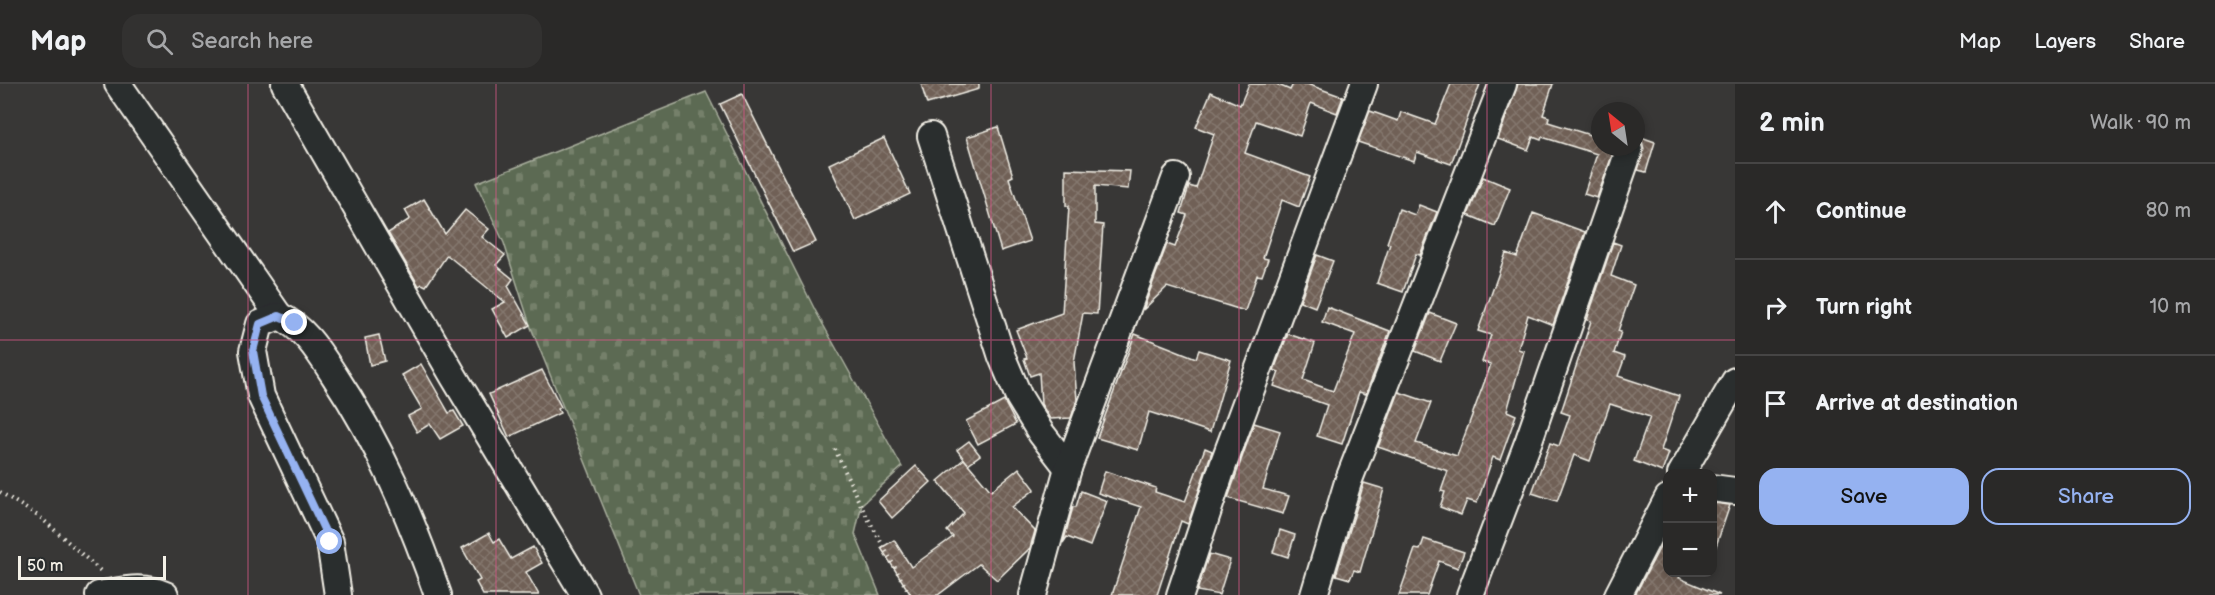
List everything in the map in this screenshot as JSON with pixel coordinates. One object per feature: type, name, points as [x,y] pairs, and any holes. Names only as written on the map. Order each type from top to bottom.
[{"type":"street","points":[[118,84],[279,316],[295,323],[319,352],[365,421],[413,524],[438,595]]},
{"type":"street","points":[[285,84],[454,377],[585,595]]},
{"type":"street","points":[[1180,595],[1222,465],[1364,84]]},
{"type":"street","points":[[1314,595],[1348,482],[1503,84]]},
{"type":"street","points":[[931,136],[1002,357],[1019,397],[1041,433],[1068,468]]},
{"type":"street","points":[[1470,595],[1529,440],[1627,156]]},
{"type":"street","points":[[1033,595],[1068,468],[1176,177]]},
{"type":"street","points":[[279,316],[260,324],[253,351],[261,396],[330,542],[338,595]]},
{"type":"street","points":[[1684,469],[1735,381]]},
{"type":"street","points":[[1717,489],[1735,491]]},
{"type":"street","points":[[1618,595],[1663,508]]},
{"type":"street","points":[[111,592],[156,590],[165,595]]},
{"type":"path","points":[[835,449],[859,502],[910,595]]},
{"type":"path","points":[[0,492],[40,518],[111,592]]},
{"type":"green space","points":[[706,92],[815,310],[902,467],[862,504],[855,534],[880,595],[639,595],[530,325],[504,243],[476,183]]},
{"type":"building","points":[[921,84],[979,84],[979,89],[927,104]]},
{"type":"building","points":[[1249,84],[1276,84],[1290,90],[1293,84],[1307,84],[1343,97],[1337,113],[1311,103],[1300,136],[1256,121],[1245,153],[1310,177],[1299,207],[1282,200],[1263,258],[1268,259],[1262,276],[1257,275],[1245,311],[1167,287],[1143,310],[1167,244],[1175,247],[1187,215],[1181,213],[1189,186],[1196,188],[1214,134],[1196,127],[1211,92],[1240,105]]},
{"type":"building","points":[[1451,84],[1480,84],[1451,164],[1417,152],[1414,161],[1358,142],[1370,111],[1398,121],[1401,112],[1435,124]]},
{"type":"building","points":[[1518,84],[1553,84],[1543,115],[1549,117],[1548,122],[1591,135],[1591,152],[1542,137],[1541,140],[1533,137],[1528,150],[1498,139]]},
{"type":"building","points":[[742,94],[816,242],[793,252],[720,104]]},
{"type":"building","points":[[998,127],[1013,176],[1009,178],[1030,241],[1001,251],[967,137]]},
{"type":"building","points":[[884,138],[910,194],[855,220],[829,164]]},
{"type":"building","points":[[1645,138],[1655,142],[1646,172],[1638,170],[1642,156],[1645,156]]},
{"type":"building","points":[[1596,156],[1612,156],[1597,198],[1584,194]]},
{"type":"building","points":[[1066,169],[1130,171],[1128,189],[1095,186],[1095,224],[1103,225],[1097,314],[1083,313],[1074,362],[1077,400],[1071,418],[1050,419],[1041,404],[1039,373],[1030,376],[1024,359],[1027,358],[1016,330],[1062,313],[1069,206],[1066,206]]},
{"type":"building","points":[[1483,177],[1510,188],[1495,226],[1468,215]]},
{"type":"building","points":[[424,199],[445,234],[465,210],[489,229],[482,237],[505,255],[496,265],[513,279],[508,286],[530,325],[508,338],[492,309],[505,302],[447,255],[426,286],[422,284],[419,286],[388,233],[410,219],[405,210]]},
{"type":"building","points":[[1419,205],[1437,212],[1420,255],[1416,254],[1403,292],[1377,283],[1390,244],[1387,243],[1399,209],[1415,215]]},
{"type":"building","points":[[1533,213],[1585,232],[1553,325],[1528,315],[1518,349],[1524,351],[1507,411],[1516,415],[1500,460],[1493,457],[1477,503],[1467,500],[1461,515],[1440,507],[1445,492],[1441,491],[1448,471],[1378,447],[1399,392],[1431,403],[1416,443],[1457,456],[1491,364],[1482,362],[1491,335],[1478,331],[1506,253],[1517,257]]},
{"type":"building","points":[[1613,242],[1621,245],[1611,276],[1634,285],[1618,331],[1621,332],[1614,353],[1625,357],[1618,376],[1679,396],[1661,450],[1669,453],[1662,472],[1634,461],[1650,417],[1610,404],[1590,461],[1574,455],[1557,501],[1532,493],[1550,443],[1559,446],[1570,415],[1561,412],[1591,321],[1587,320]]},
{"type":"building","points":[[1317,255],[1333,261],[1315,307],[1300,301]]},
{"type":"building","points":[[1327,307],[1390,331],[1366,394],[1359,392],[1342,444],[1317,436],[1327,405],[1274,386],[1279,372],[1274,370],[1288,334],[1315,343],[1303,380],[1333,391],[1355,334],[1322,322]]},
{"type":"building","points":[[1430,313],[1456,323],[1440,361],[1415,351]]},
{"type":"building","points":[[1135,334],[1196,358],[1199,350],[1231,360],[1210,432],[1149,412],[1138,450],[1097,438]]},
{"type":"building","points":[[379,335],[385,361],[370,365],[365,338]]},
{"type":"building","points":[[421,364],[449,413],[454,411],[463,426],[440,439],[430,424],[417,432],[408,416],[422,409],[402,375]]},
{"type":"building","points":[[542,370],[561,407],[558,409],[560,413],[509,437],[489,394]]},
{"type":"building","points":[[1004,401],[1016,424],[978,444],[966,421]]},
{"type":"building","points":[[1254,423],[1280,431],[1263,489],[1289,496],[1283,514],[1228,498]]},
{"type":"building","points":[[969,441],[980,455],[968,464],[957,450]]},
{"type":"building","points":[[1205,448],[1212,451],[1188,524],[1181,521],[1157,595],[1112,595],[1141,507],[1098,493],[1105,471],[1156,488],[1155,492],[1185,502]]},
{"type":"building","points":[[964,459],[991,491],[1019,468],[1035,489],[1012,507],[1035,531],[1030,548],[997,580],[979,564],[938,595],[911,595],[881,548],[894,540],[911,567],[953,537],[947,531],[964,513],[938,481]]},
{"type":"building","points":[[916,466],[931,482],[892,518],[878,501]]},
{"type":"building","points":[[1364,483],[1384,489],[1360,572],[1354,570],[1350,579],[1336,575]]},
{"type":"building","points":[[1081,491],[1107,501],[1090,546],[1067,537],[1063,543],[1073,507],[1076,507]]},
{"type":"building","points":[[1717,503],[1730,505],[1717,543]]},
{"type":"building","points":[[1280,530],[1295,535],[1288,557],[1273,552]]},
{"type":"building","points":[[489,533],[494,542],[499,539],[511,559],[533,547],[542,563],[526,572],[539,595],[483,595],[476,582],[480,580],[462,548]]},
{"type":"building","points":[[1424,539],[1464,552],[1458,568],[1439,561],[1427,595],[1399,595],[1415,549],[1420,550]]},
{"type":"building","points":[[1663,542],[1663,577],[1680,577],[1720,595],[1635,595]]},
{"type":"building","points":[[1209,554],[1230,560],[1219,595],[1197,591]]},
{"type":"route","points":[[295,323],[279,316],[260,324],[253,351],[261,396],[330,542]]}]
